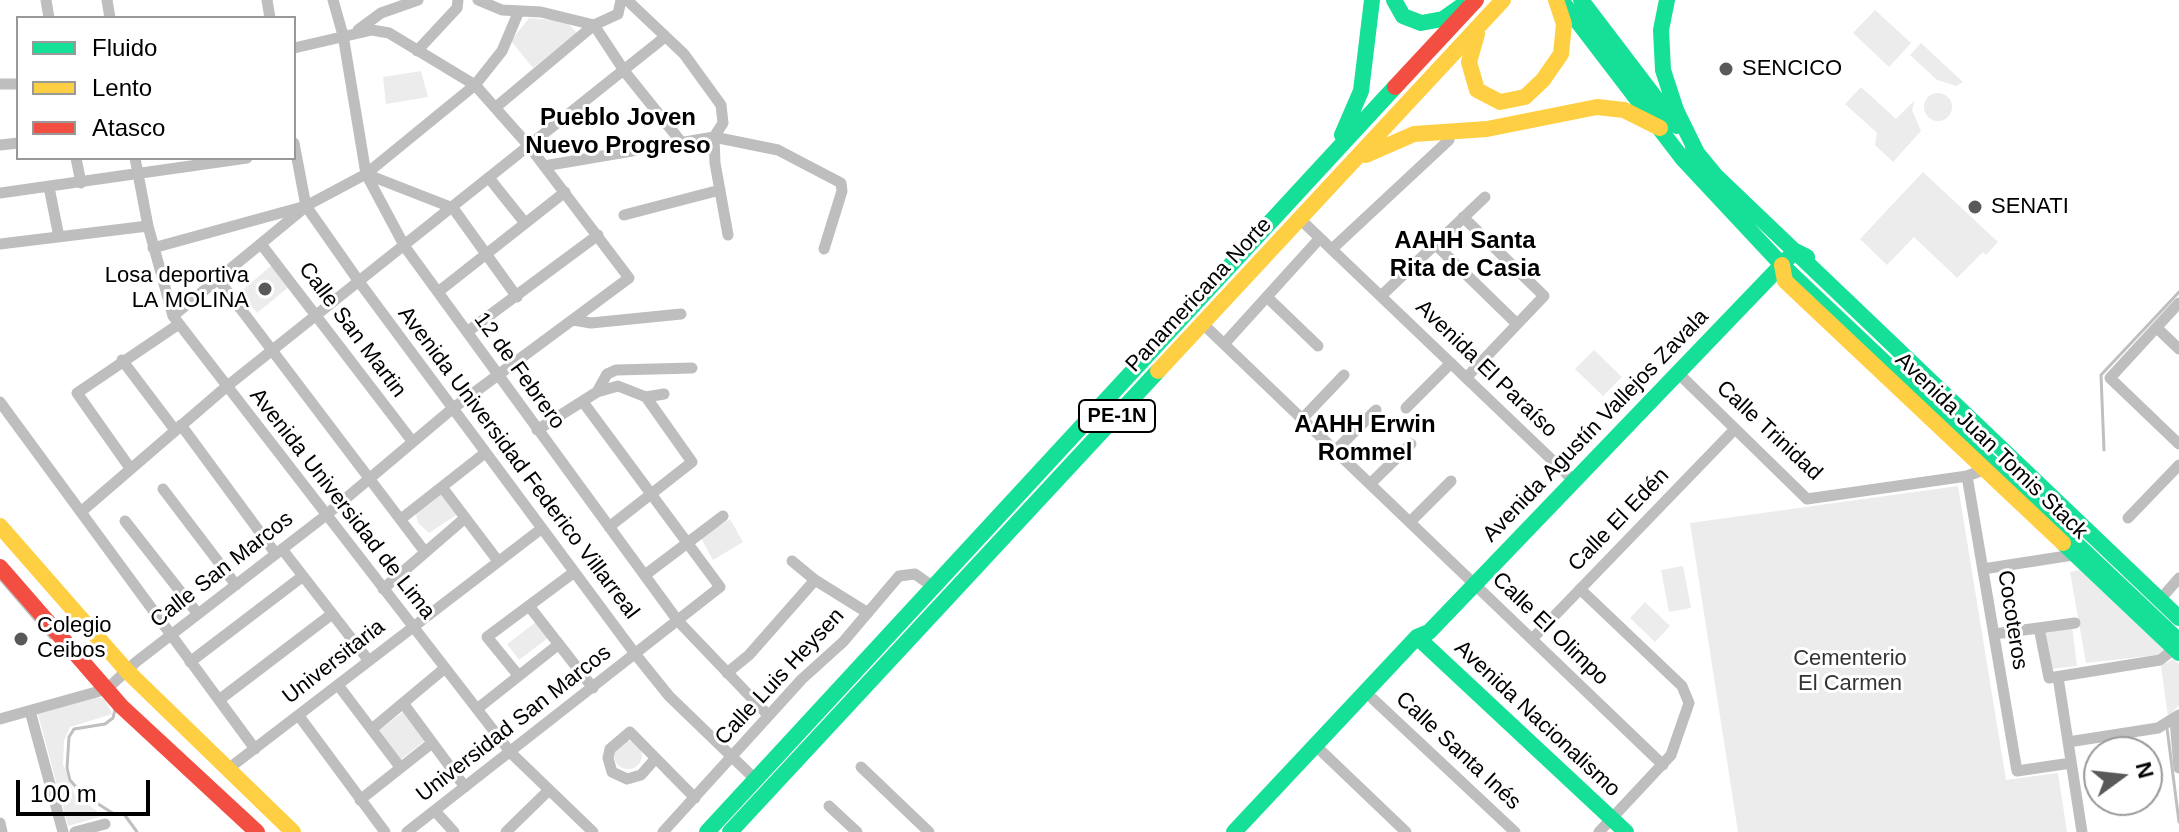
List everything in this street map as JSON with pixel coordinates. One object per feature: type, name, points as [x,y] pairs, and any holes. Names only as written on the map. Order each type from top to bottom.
[{"type":"main road","points":[[1327,160],[1361,91],[1372,0]]},
{"type":"main road","points":[[1394,0],[1403,16],[1421,23],[1443,19],[1473,0]]},
{"type":"main road","name":"Panamericana Norte","points":[[707,832],[1473,0]]},
{"type":"main road","name":"Panamericana Norte","points":[[730,832],[1503,0]]},
{"type":"main road","points":[[1480,25],[1470,49],[1471,78],[1477,90],[1487,98],[1512,102],[1535,89],[1561,54],[1564,24],[1559,0]]},
{"type":"main road","name":"Avenida Juan Tomis Stack","points":[[1559,0],[1682,158],[1782,265],[2177,647]]},
{"type":"main road","name":"Avenida Juan Tomis Stack","points":[[1581,0],[1699,157],[2179,618]]},
{"type":"main road","points":[[1667,0],[1661,30],[1663,70],[1676,110],[1699,157]]},
{"type":"main road","points":[[1355,160],[1414,134],[1487,129],[1583,109],[1624,110],[1660,128]]},
{"type":"main road","name":"Avenida Juan Tomis Stack","points":[[1795,251],[1816,264],[2179,607]]},
{"type":"main road","name":"Avenida Agustín Vallejos Zavala","points":[[1234,832],[1318,749],[1795,251]]},
{"type":"main road","name":"Avenida Juan Tomis Stack","points":[[1782,265],[1785,281],[1975,473],[2177,647]]},
{"type":"main road","points":[[0,526],[127,671],[293,832]]},
{"type":"main road","points":[[0,567],[107,689],[257,832]]},
{"type":"main road","name":"Avenida Agustín Vallejos Zavala","points":[[1249,832],[1318,749],[1373,699],[1423,638]]},
{"type":"main road","name":"Avenida Nacionalismo","points":[[1423,638],[1626,832]]},
{"type":"street","name":"12 de Febrero","points":[[333,0],[349,34],[366,174],[405,247],[678,621],[768,715]]},
{"type":"street","points":[[349,34],[381,13],[418,0]]},
{"type":"street","points":[[417,51],[457,8],[458,0]]},
{"type":"street","points":[[478,0],[502,10],[541,12],[594,25],[625,72],[682,143]]},
{"type":"street","points":[[496,107],[594,25],[618,14],[621,0]]},
{"type":"street","points":[[627,0],[684,54],[721,105],[723,123],[714,137],[728,235]]},
{"type":"street","points":[[130,468],[77,393],[176,320],[218,279],[306,206],[366,174],[475,85],[502,51],[519,11]]},
{"type":"street","points":[[296,47],[372,30],[389,33],[475,85],[529,146],[598,235],[467,332]]},
{"type":"street","points":[[82,511],[226,387],[625,72],[665,37]]},
{"type":"street","points":[[544,166],[714,137],[778,150],[841,183],[842,191],[824,249]]},
{"type":"street","points":[[1332,249],[1449,140]]},
{"type":"street","name":"Avenida Universidad Federico Villarreal","points":[[296,158],[306,206],[573,573],[669,696],[755,779]]},
{"type":"street","points":[[76,160],[81,183]]},
{"type":"street","name":"Avenida Universidad de Lima","points":[[135,160],[153,248],[176,320],[511,753],[593,832]]},
{"type":"street","points":[[0,193],[234,160]]},
{"type":"street","points":[[366,174],[453,208],[517,297]]},
{"type":"street","points":[[489,178],[525,223]]},
{"type":"street","points":[[49,187],[59,237]]},
{"type":"street","points":[[624,215],[720,190]]},
{"type":"street","points":[[438,292],[565,192]]},
{"type":"street","points":[[1381,296],[1485,197]]},
{"type":"street","points":[[153,248],[306,206]]},
{"type":"street","points":[[1463,217],[1544,296],[1466,378]]},
{"type":"street","name":"Avenida El Paraíso","points":[[1300,219],[1574,481]]},
{"type":"street","points":[[0,244],[148,226]]},
{"type":"street","name":"Calle San Marcos","points":[[107,689],[325,516],[452,409],[629,278],[598,235]]},
{"type":"street","points":[[1224,344],[1320,238]]},
{"type":"street","name":"Calle San Martin","points":[[261,244],[412,441]]},
{"type":"street","points":[[1435,244],[1517,324]]},
{"type":"street","points":[[218,279],[425,552]]},
{"type":"street","points":[[1267,297],[1318,346]]},
{"type":"street","points":[[2179,303],[2110,378],[2179,444]]},
{"type":"street","points":[[573,320],[591,323],[681,314]]},
{"type":"street","name":"Calle El Olimpo","points":[[1202,323],[1663,765]]},
{"type":"street","points":[[2157,328],[2179,349]]},
{"type":"street","points":[[122,360],[279,552],[303,576],[369,661]]},
{"type":"street","points":[[1406,408],[1451,363]]},
{"type":"street","points":[[597,392],[607,374],[616,370],[692,368]]},
{"type":"street","name":"Calle Trinidad","points":[[1677,372],[1807,499],[1975,473]]},
{"type":"street","points":[[1302,419],[1344,375]]},
{"type":"street","points":[[537,430],[597,392],[618,386],[646,397],[664,394]]},
{"type":"street","points":[[609,527],[692,462],[646,397]]},
{"type":"street","points":[[0,402],[255,749]]},
{"type":"street","points":[[583,402],[687,542]]},
{"type":"street","points":[[1335,451],[1376,410]]},
{"type":"street","name":"Calle El Edén","points":[[1532,639],[1735,429]]},
{"type":"street","points":[[1370,484],[1411,444]]},
{"type":"street","points":[[401,519],[485,453]]},
{"type":"street","points":[[2128,518],[2179,465]]},
{"type":"street","name":"Cocoteros","points":[[1975,473],[1983,569],[2017,771],[2071,763]]},
{"type":"street","points":[[1410,522],[1451,481]]},
{"type":"street","points":[[442,487],[498,561]]},
{"type":"street","points":[[163,489],[236,585]]},
{"type":"street","points":[[645,575],[723,516]]},
{"type":"street","points":[[383,589],[465,518]]},
{"type":"street","points":[[125,521],[198,614]]},
{"type":"street","name":"Universitaria","points":[[228,769],[541,529]]},
{"type":"street","name":"Universidad San Marcos","points":[[407,832],[720,587],[687,542]]},
{"type":"street","points":[[1983,569],[2073,555]]},
{"type":"street","points":[[792,561],[815,580],[868,613]]},
{"type":"street","points":[[518,675],[487,637],[573,573]]},
{"type":"street","name":"Calle Luis Heysen","points":[[663,832],[768,715],[904,573],[915,574],[932,586]]},
{"type":"street","points":[[190,662],[303,576]]},
{"type":"street","points":[[2165,594],[2179,578]]},
{"type":"street","points":[[727,673],[749,655],[815,580]]},
{"type":"street","points":[[1580,589],[1686,693],[1687,713],[1671,755],[1599,832]]},
{"type":"street","points":[[529,606],[593,688]]},
{"type":"street","points":[[219,700],[332,614]]},
{"type":"street","points":[[1994,634],[2075,623]]},
{"type":"street","name":"Cocoteros","points":[[2039,628],[2054,677],[2068,742],[2082,832]]},
{"type":"street","points":[[477,709],[559,644]]},
{"type":"street","points":[[2054,677],[2160,660],[2177,647]]},
{"type":"street","points":[[372,729],[445,668]]},
{"type":"street","points":[[338,685],[400,767]]},
{"type":"street","points":[[0,719],[107,689]]},
{"type":"street","name":"Calle Santa Inés","points":[[1373,699],[1515,832]]},
{"type":"street","points":[[403,703],[465,787]]},
{"type":"street","points":[[30,711],[63,832]]},
{"type":"street","points":[[299,716],[385,832]]},
{"type":"street","points":[[2068,742],[2158,728],[2177,718],[2179,768]]},
{"type":"street","points":[[641,775],[627,779],[618,777],[609,766],[610,749],[630,732],[695,798]]},
{"type":"street","points":[[360,800],[432,743]]},
{"type":"street","points":[[1318,749],[1406,832]]},
{"type":"street","points":[[632,786],[655,759]]},
{"type":"street","points":[[861,767],[929,832]]},
{"type":"street","points":[[508,831],[549,790]]},
{"type":"street","points":[[829,806],[857,832]]},
{"type":"street","points":[[435,811],[454,832]]},
{"type":"street","points":[[0,823],[2,832]]},
{"type":"street","points":[[75,832],[105,824]]},
{"type":"green space","points":[[1875,10],[1911,43],[1889,67],[1853,33]]},
{"type":"green space","points":[[529,18],[566,21],[577,33],[533,68],[511,41]]},
{"type":"green space","points":[[1921,43],[1963,82],[1956,86],[1937,80],[1910,55]]},
{"type":"green space","points":[[421,71],[428,97],[386,104],[383,77]]},
{"type":"green space","points":[[1861,87],[1896,119],[1915,100],[1912,110],[1921,131],[1893,162],[1875,145],[1877,133],[1845,104]]},
{"type":"green space","points":[[1938,93],[1948,97],[1952,107],[1948,117],[1938,121],[1928,117],[1924,107],[1928,97]]},
{"type":"green space","points":[[1923,172],[1998,242],[1957,278],[1914,237],[1887,265],[1860,239]]},
{"type":"green space","name":"Losa deportiva LA MOLINA","points":[[272,265],[290,286],[257,313],[240,292]]},
{"type":"green space","points":[[1594,350],[1622,377],[1603,396],[1575,369]]},
{"type":"green space","name":"Cementerio El Carmen","points":[[1958,486],[2006,780],[2058,773],[2067,832],[1738,832],[1690,523]]},
{"type":"green space","points":[[442,493],[458,514],[429,533],[418,523],[416,514]]},
{"type":"green space","points":[[730,519],[743,542],[713,560],[701,538]]},
{"type":"green space","points":[[1683,566],[1691,608],[1669,612],[1661,570]]},
{"type":"green space","points":[[2083,569],[2164,650],[2157,655],[2086,663],[2070,572]]},
{"type":"green space","points":[[1645,602],[1670,626],[1655,642],[1630,618]]},
{"type":"green space","points":[[536,622],[548,638],[519,660],[507,644]]},
{"type":"green space","points":[[2072,626],[2077,666],[2050,669],[2045,630]]},
{"type":"green space","points":[[2173,659],[2179,664],[2179,705],[2168,717],[2161,666]]},
{"type":"green space","points":[[96,697],[105,699],[112,714],[70,727],[64,741],[63,764],[74,793],[103,816],[68,826],[38,714]]},
{"type":"green space","points":[[404,711],[426,740],[400,760],[378,731]]},
{"type":"green space","points":[[628,741],[638,745],[642,755],[638,765],[628,769],[618,765],[614,755],[618,745]]},
{"type":"waterway","points":[[2104,450],[2101,375],[2179,292]]},
{"type":"waterway","points":[[0,579],[51,638]]},
{"type":"waterway","points":[[115,710],[113,718],[105,724],[74,729],[69,737],[67,768],[70,780],[81,793],[114,814],[124,814],[137,832]]},
{"type":"waterway","points":[[2167,728],[2179,822]]},
{"type":"traffic: fast","points":[[1342,135],[1361,91],[1372,0]]},
{"type":"traffic: fast","points":[[1394,0],[1403,16],[1421,23],[1443,19],[1460,7]]},
{"type":"traffic: fast","points":[[1561,0],[1682,158],[1782,265],[2179,641]]},
{"type":"traffic: fast","points":[[1581,0],[1677,126]]},
{"type":"traffic: fast","points":[[1667,0],[1661,30],[1663,70],[1676,110],[1699,157]]},
{"type":"traffic: fast","points":[[707,832],[1395,87]]},
{"type":"traffic: fast","points":[[1693,148],[1716,176],[2179,618]]},
{"type":"traffic: fast","points":[[1234,832],[1417,637],[1429,632],[1795,251],[1807,257]]},
{"type":"traffic: fast","points":[[730,832],[1158,371]]},
{"type":"traffic: fast","points":[[2063,543],[2179,653]]},
{"type":"traffic: fast","points":[[1417,637],[1626,832]]},
{"type":"traffic: slow","points":[[1158,371],[1503,0]]},
{"type":"traffic: slow","points":[[1477,34],[1469,62],[1477,90],[1500,102],[1525,97],[1543,80],[1561,54],[1564,24],[1556,0]]},
{"type":"traffic: slow","points":[[1366,155],[1414,134],[1487,129],[1597,107],[1624,110],[1660,128]]},
{"type":"traffic: slow","points":[[1782,265],[1785,281],[2063,543]]},
{"type":"traffic: slow","points":[[0,526],[127,671],[293,832]]},
{"type":"traffic: jam","points":[[1395,87],[1476,0]]},
{"type":"traffic: jam","points":[[0,567],[121,706],[257,832]]},
{"type":"place","name":"SENCICO","points":[[1726,69]]},
{"type":"place","name":"SENATI","points":[[1975,207]]},
{"type":"place","name":"Losa deportiva LA MOLINA","points":[[265,289]]},
{"type":"place","name":"Colegio Ceibos","points":[[21,639]]},
{"type":"district","name":"Pueblo Joven Nuevo Progreso","points":[[618,132]]},
{"type":"district","name":"AAHH Santa Rita de Casia","points":[[1465,255]]},
{"type":"district","name":"AAHH Erwin Rommel","points":[[1365,439]]}]
